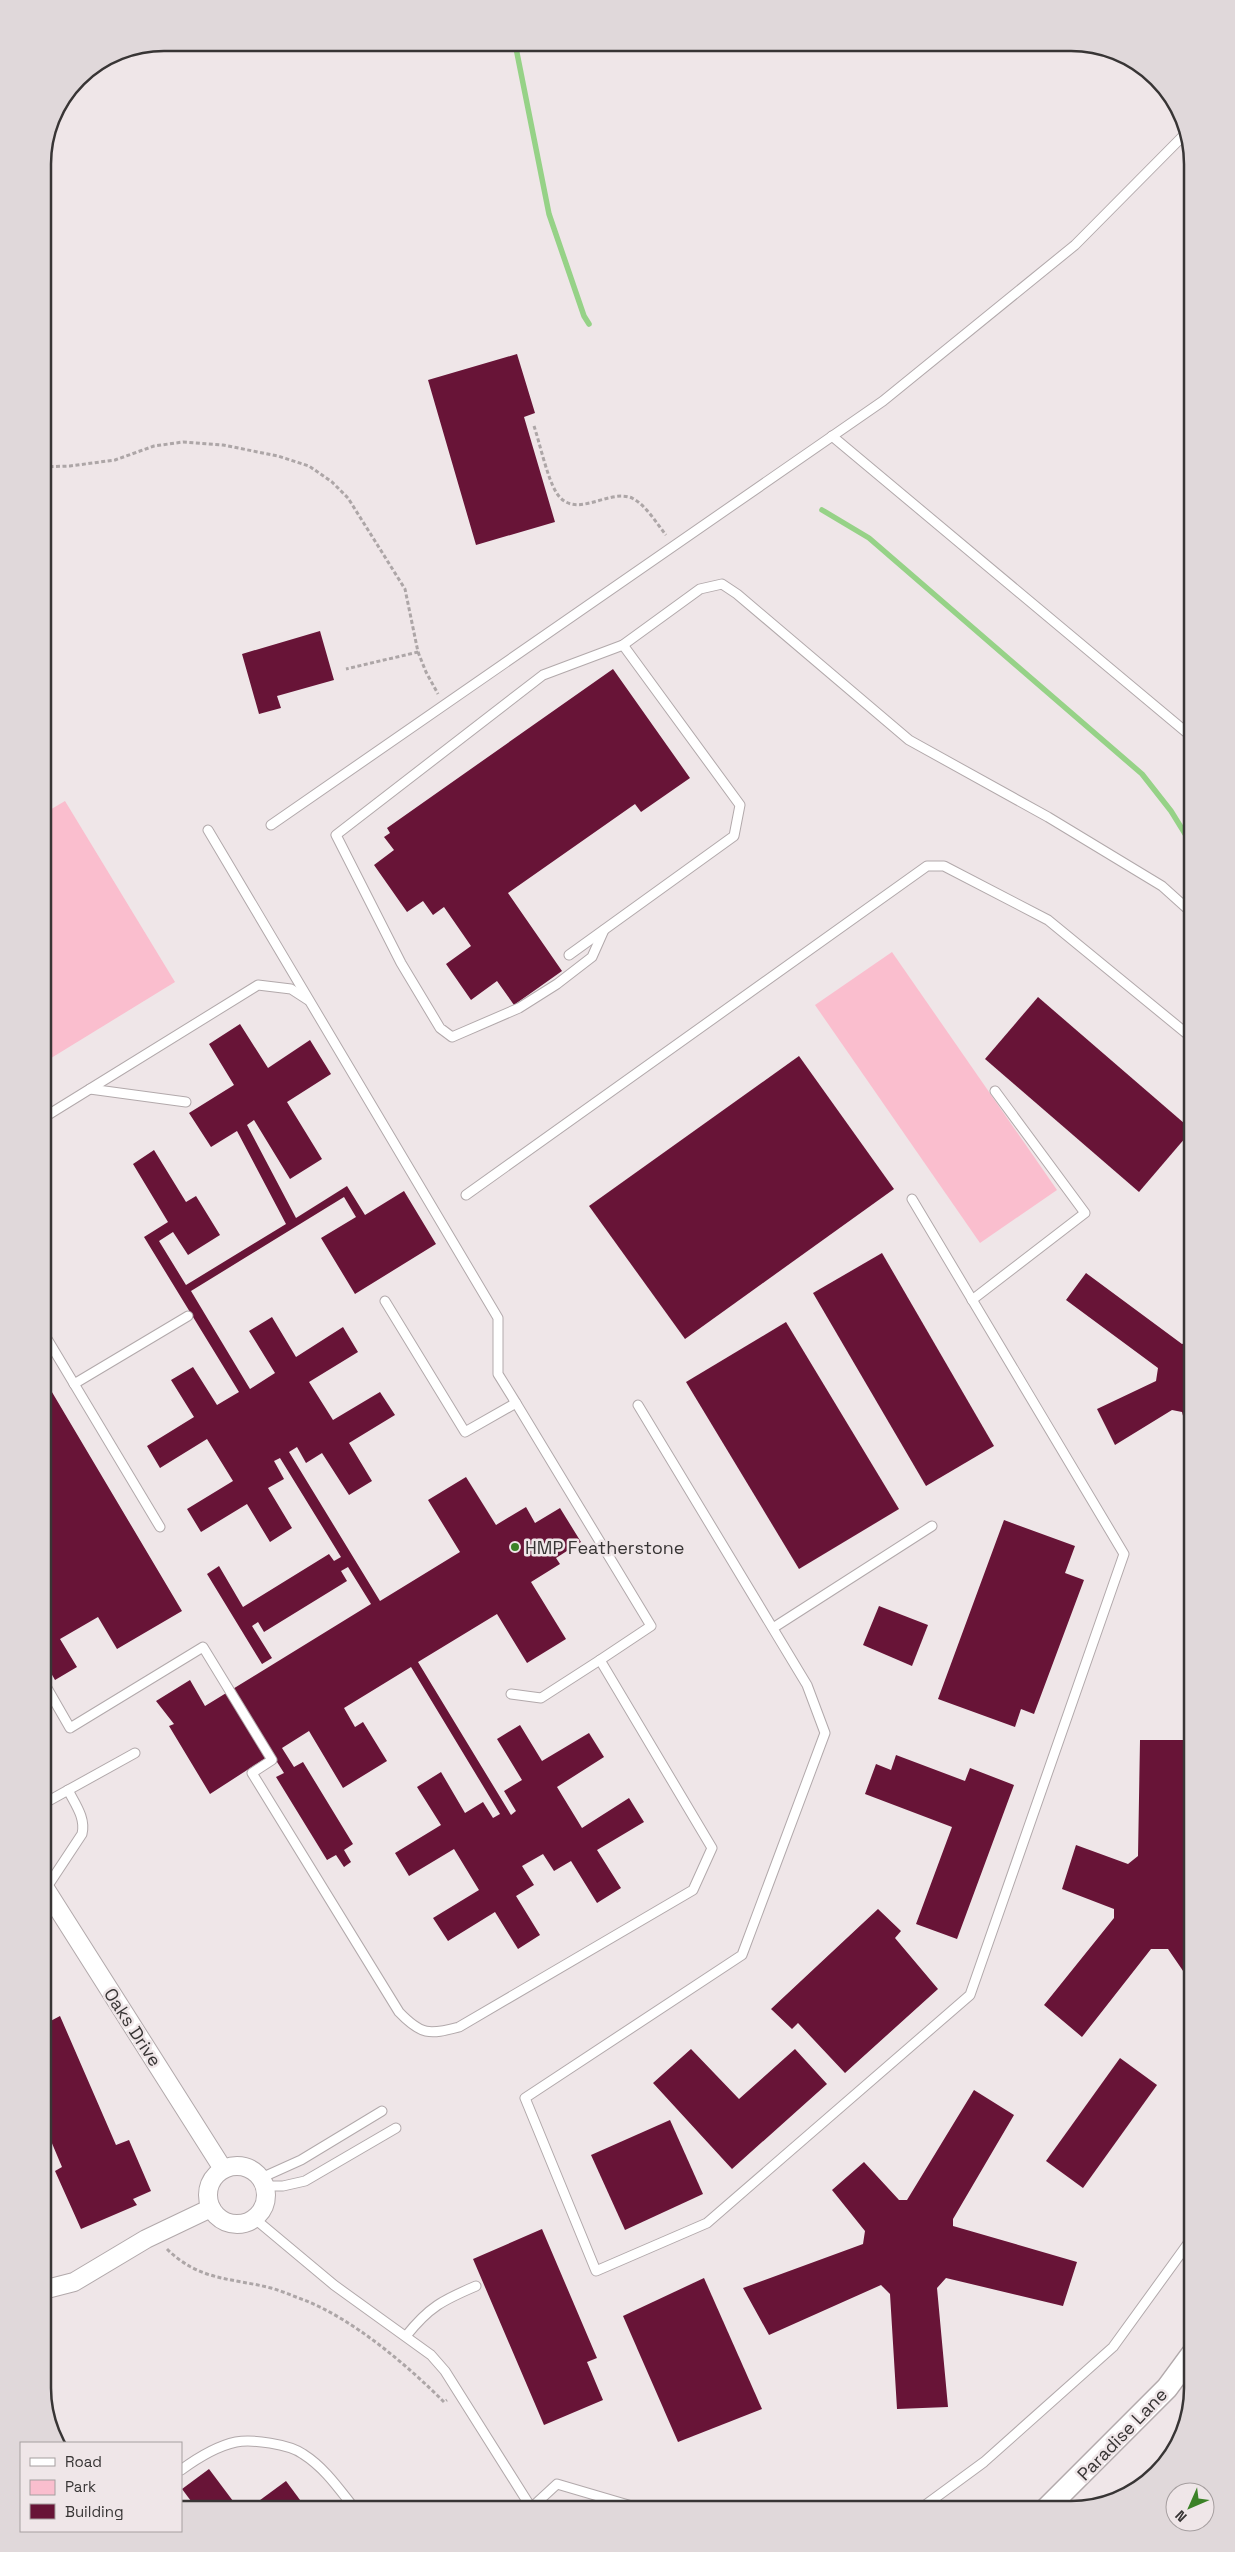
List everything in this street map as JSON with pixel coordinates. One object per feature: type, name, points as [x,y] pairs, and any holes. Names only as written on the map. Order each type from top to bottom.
[{"type":"street","name":"Oaks Drive","points":[[51,1898],[223,2169]]},
{"type":"street","points":[[231,2166],[248,2168],[263,2182],[265,2206],[255,2219],[241,2224],[232,2224],[216,2215],[211,2208],[208,2190],[211,2181],[223,2169],[231,2166]]},
{"type":"street","points":[[51,2288],[74,2282],[155,2234],[211,2208]]},
{"type":"street","name":"Paradise Lane","points":[[1055,2501],[1167,2388],[1184,2365]]},
{"type":"lane","points":[[272,825],[882,401],[1075,245],[1181,138]]},
{"type":"lane","points":[[832,436],[1184,730]]},
{"type":"lane","points":[[604,930],[592,957],[557,984],[520,1008],[452,1037],[440,1028],[401,963],[336,835],[543,675],[623,645],[700,589],[722,584],[738,594],[909,740],[1048,818],[1162,886],[1184,906]]},
{"type":"lane","points":[[569,955],[734,836],[740,805],[623,645]]},
{"type":"lane","points":[[208,830],[498,1318],[498,1374],[651,1626],[541,1698],[510,1694]]},
{"type":"lane","points":[[466,1194],[927,866],[944,866],[1048,920],[1184,1031]]},
{"type":"lane","points":[[51,1113],[258,985],[291,988],[310,1001]]},
{"type":"lane","points":[[90,1089],[186,1102]]},
{"type":"lane","points":[[972,1300],[1085,1213],[995,1091]]},
{"type":"lane","points":[[638,1405],[807,1685],[825,1732],[742,1955],[525,2098],[596,2271],[707,2223],[970,1995],[1124,1554],[912,1199]]},
{"type":"lane","points":[[384,1301],[465,1432],[516,1403]]},
{"type":"lane","points":[[74,1384],[188,1316]]},
{"type":"lane","points":[[51,1345],[160,1527]]},
{"type":"lane","points":[[773,1628],[932,1526]]},
{"type":"lane","points":[[51,1696],[70,1728],[203,1647],[272,1760],[252,1773],[399,2012],[414,2028],[433,2034],[459,2027],[693,1890],[712,1848],[600,1660]]},
{"type":"lane","points":[[51,1800],[135,1753]]},
{"type":"lane","points":[[51,1877],[82,1834],[84,1825],[82,1817],[68,1790]]},
{"type":"lane","points":[[263,2182],[382,2111]]},
{"type":"lane","points":[[263,2182],[282,2186],[305,2181],[396,2128]]},
{"type":"lane","points":[[255,2219],[334,2285],[431,2355],[458,2392],[527,2501]]},
{"type":"lane","points":[[932,2501],[984,2462],[1113,2347],[1184,2249]]},
{"type":"lane","points":[[406,2336],[423,2314],[438,2304],[476,2286]]},
{"type":"lane","points":[[182,2469],[196,2459],[236,2442],[270,2443],[302,2453],[328,2474],[349,2501]]},
{"type":"lane","points":[[540,2501],[557,2484],[615,2501]]},
{"type":"path","points":[[534,426],[556,492],[567,503],[582,505],[620,497],[632,498],[644,509],[674,545]]},
{"type":"path","points":[[51,467],[115,460],[154,446],[183,442],[223,445],[278,456],[309,466],[332,482],[348,498],[405,590],[418,652],[426,672],[444,705]]},
{"type":"path","points":[[346,669],[418,652]]},
{"type":"path","points":[[155,2234],[174,2256],[191,2268],[212,2277],[272,2288],[306,2301],[341,2320],[378,2344],[412,2370],[444,2402],[458,2392]]},
{"type":"green space","points":[[65,801],[175,982],[51,1058],[51,809]]},
{"type":"green space","points":[[892,952],[1057,1190],[980,1243],[815,1005]]},
{"type":"building","points":[[517,354],[535,413],[524,417],[555,522],[476,545],[428,380]]},
{"type":"building","points":[[320,631],[334,680],[277,696],[281,708],[259,714],[242,654]]},
{"type":"building","points":[[613,669],[690,778],[641,812],[635,804],[508,893],[562,971],[514,1005],[497,981],[471,1000],[446,964],[471,946],[444,907],[433,915],[423,901],[407,912],[374,865],[394,850],[384,837],[390,833],[387,828]]},
{"type":"building","points":[[1038,997],[1184,1123],[1184,1139],[1139,1192],[985,1059]]},
{"type":"building","name":"HMP Featherstone","points":[[240,1024],[268,1068],[310,1040],[331,1074],[287,1102],[322,1159],[290,1179],[254,1120],[247,1125],[296,1218],[347,1186],[365,1215],[404,1191],[436,1244],[355,1294],[321,1238],[356,1217],[344,1197],[191,1291],[250,1389],[275,1373],[249,1331],[272,1317],[296,1357],[343,1327],[358,1352],[309,1382],[333,1420],[380,1392],[395,1415],[349,1443],[372,1481],[349,1495],[322,1453],[306,1463],[297,1447],[289,1452],[380,1601],[460,1552],[428,1500],[466,1477],[496,1525],[526,1507],[535,1523],[560,1508],[581,1542],[556,1558],[560,1564],[531,1582],[566,1639],[527,1663],[497,1614],[418,1662],[511,1815],[516,1811],[504,1791],[522,1780],[497,1739],[520,1725],[542,1761],[589,1733],[604,1757],[557,1787],[582,1828],[629,1798],[644,1822],[597,1850],[621,1888],[597,1903],[571,1861],[554,1871],[543,1854],[522,1866],[534,1885],[516,1896],[540,1935],[518,1949],[495,1912],[448,1941],[433,1918],[479,1890],[454,1849],[409,1876],[395,1853],[441,1825],[417,1787],[441,1772],[465,1813],[483,1802],[493,1818],[500,1814],[411,1667],[344,1708],[355,1727],[363,1722],[387,1761],[343,1788],[309,1731],[282,1748],[294,1767],[303,1762],[353,1844],[344,1850],[351,1862],[344,1867],[336,1855],[327,1860],[276,1777],[284,1773],[272,1754],[210,1794],[169,1726],[174,1724],[156,1701],[190,1680],[205,1706],[371,1604],[348,1567],[341,1571],[347,1581],[264,1632],[258,1622],[252,1626],[272,1658],[262,1664],[207,1574],[219,1566],[243,1607],[329,1554],[334,1561],[341,1557],[280,1458],[274,1461],[284,1479],[268,1488],[292,1528],[270,1542],[247,1504],[201,1532],[187,1509],[233,1481],[207,1439],[160,1468],[147,1446],[194,1417],[171,1380],[193,1367],[217,1405],[239,1392],[144,1237],[168,1222],[133,1164],[154,1150],[186,1202],[196,1196],[220,1235],[188,1255],[173,1232],[159,1241],[186,1285],[286,1224],[237,1131],[211,1147],[189,1113],[234,1085],[209,1044]]},
{"type":"building","points":[[799,1056],[894,1189],[685,1339],[589,1206]]},
{"type":"building","points":[[882,1253],[994,1446],[926,1486],[813,1293]]},
{"type":"building","points":[[1086,1273],[1182,1344],[1184,1343],[1184,1420],[1182,1412],[1172,1410],[1115,1445],[1097,1409],[1156,1381],[1158,1368],[1066,1300]]},
{"type":"building","points":[[786,1322],[899,1509],[799,1569],[686,1382]]},
{"type":"building","points":[[51,1390],[182,1611],[117,1649],[98,1617],[60,1639],[77,1667],[55,1680],[51,1673]]},
{"type":"building","points":[[1004,1520],[1075,1546],[1065,1573],[1084,1580],[1034,1714],[1021,1709],[1015,1727],[938,1699]]},
{"type":"building","points":[[879,1606],[928,1625],[912,1666],[863,1645]]},
{"type":"building","points":[[1140,1740],[1184,1740],[1184,1972],[1168,1949],[1151,1949],[1082,2037],[1044,2005],[1114,1918],[1114,1909],[1062,1889],[1076,1845],[1128,1864],[1138,1856]]},
{"type":"building","points":[[896,1755],[965,1781],[970,1768],[1014,1785],[957,1939],[916,1924],[952,1827],[865,1794],[876,1764],[891,1770]]},
{"type":"building","points":[[878,1909],[901,1931],[895,1938],[938,1989],[845,2073],[798,2023],[792,2029],[771,2009]]},
{"type":"building","points":[[60,2016],[116,2145],[129,2140],[151,2191],[133,2199],[137,2205],[81,2229],[55,2171],[62,2167],[51,2141],[51,2021]]},
{"type":"building","points":[[691,2049],[739,2099],[795,2049],[827,2084],[732,2169],[653,2083]]},
{"type":"building","points":[[1120,2058],[1157,2085],[1083,2188],[1046,2161]]},
{"type":"building","points":[[974,2090],[1014,2115],[953,2219],[953,2226],[1077,2262],[1063,2306],[946,2278],[937,2288],[948,2407],[897,2409],[890,2294],[881,2285],[769,2335],[743,2288],[863,2244],[865,2231],[832,2190],[864,2162],[899,2200],[907,2200]]},
{"type":"building","points":[[670,2120],[703,2194],[625,2230],[591,2155]]},
{"type":"building","points":[[542,2229],[597,2358],[587,2362],[603,2400],[544,2425],[473,2259]]},
{"type":"building","points":[[704,2278],[762,2409],[678,2442],[623,2316]]},
{"type":"building","points":[[209,2469],[233,2501],[191,2501],[182,2489]]},
{"type":"building","points":[[286,2481],[301,2501],[259,2501]]},
{"type":"waterway","points":[[517,51],[549,214],[584,316],[589,324]]},
{"type":"waterway","points":[[822,510],[869,538],[1142,774],[1171,811],[1184,832]]},
{"type":"place","name":"HMP Featherstone","points":[[515,1547]]}]
